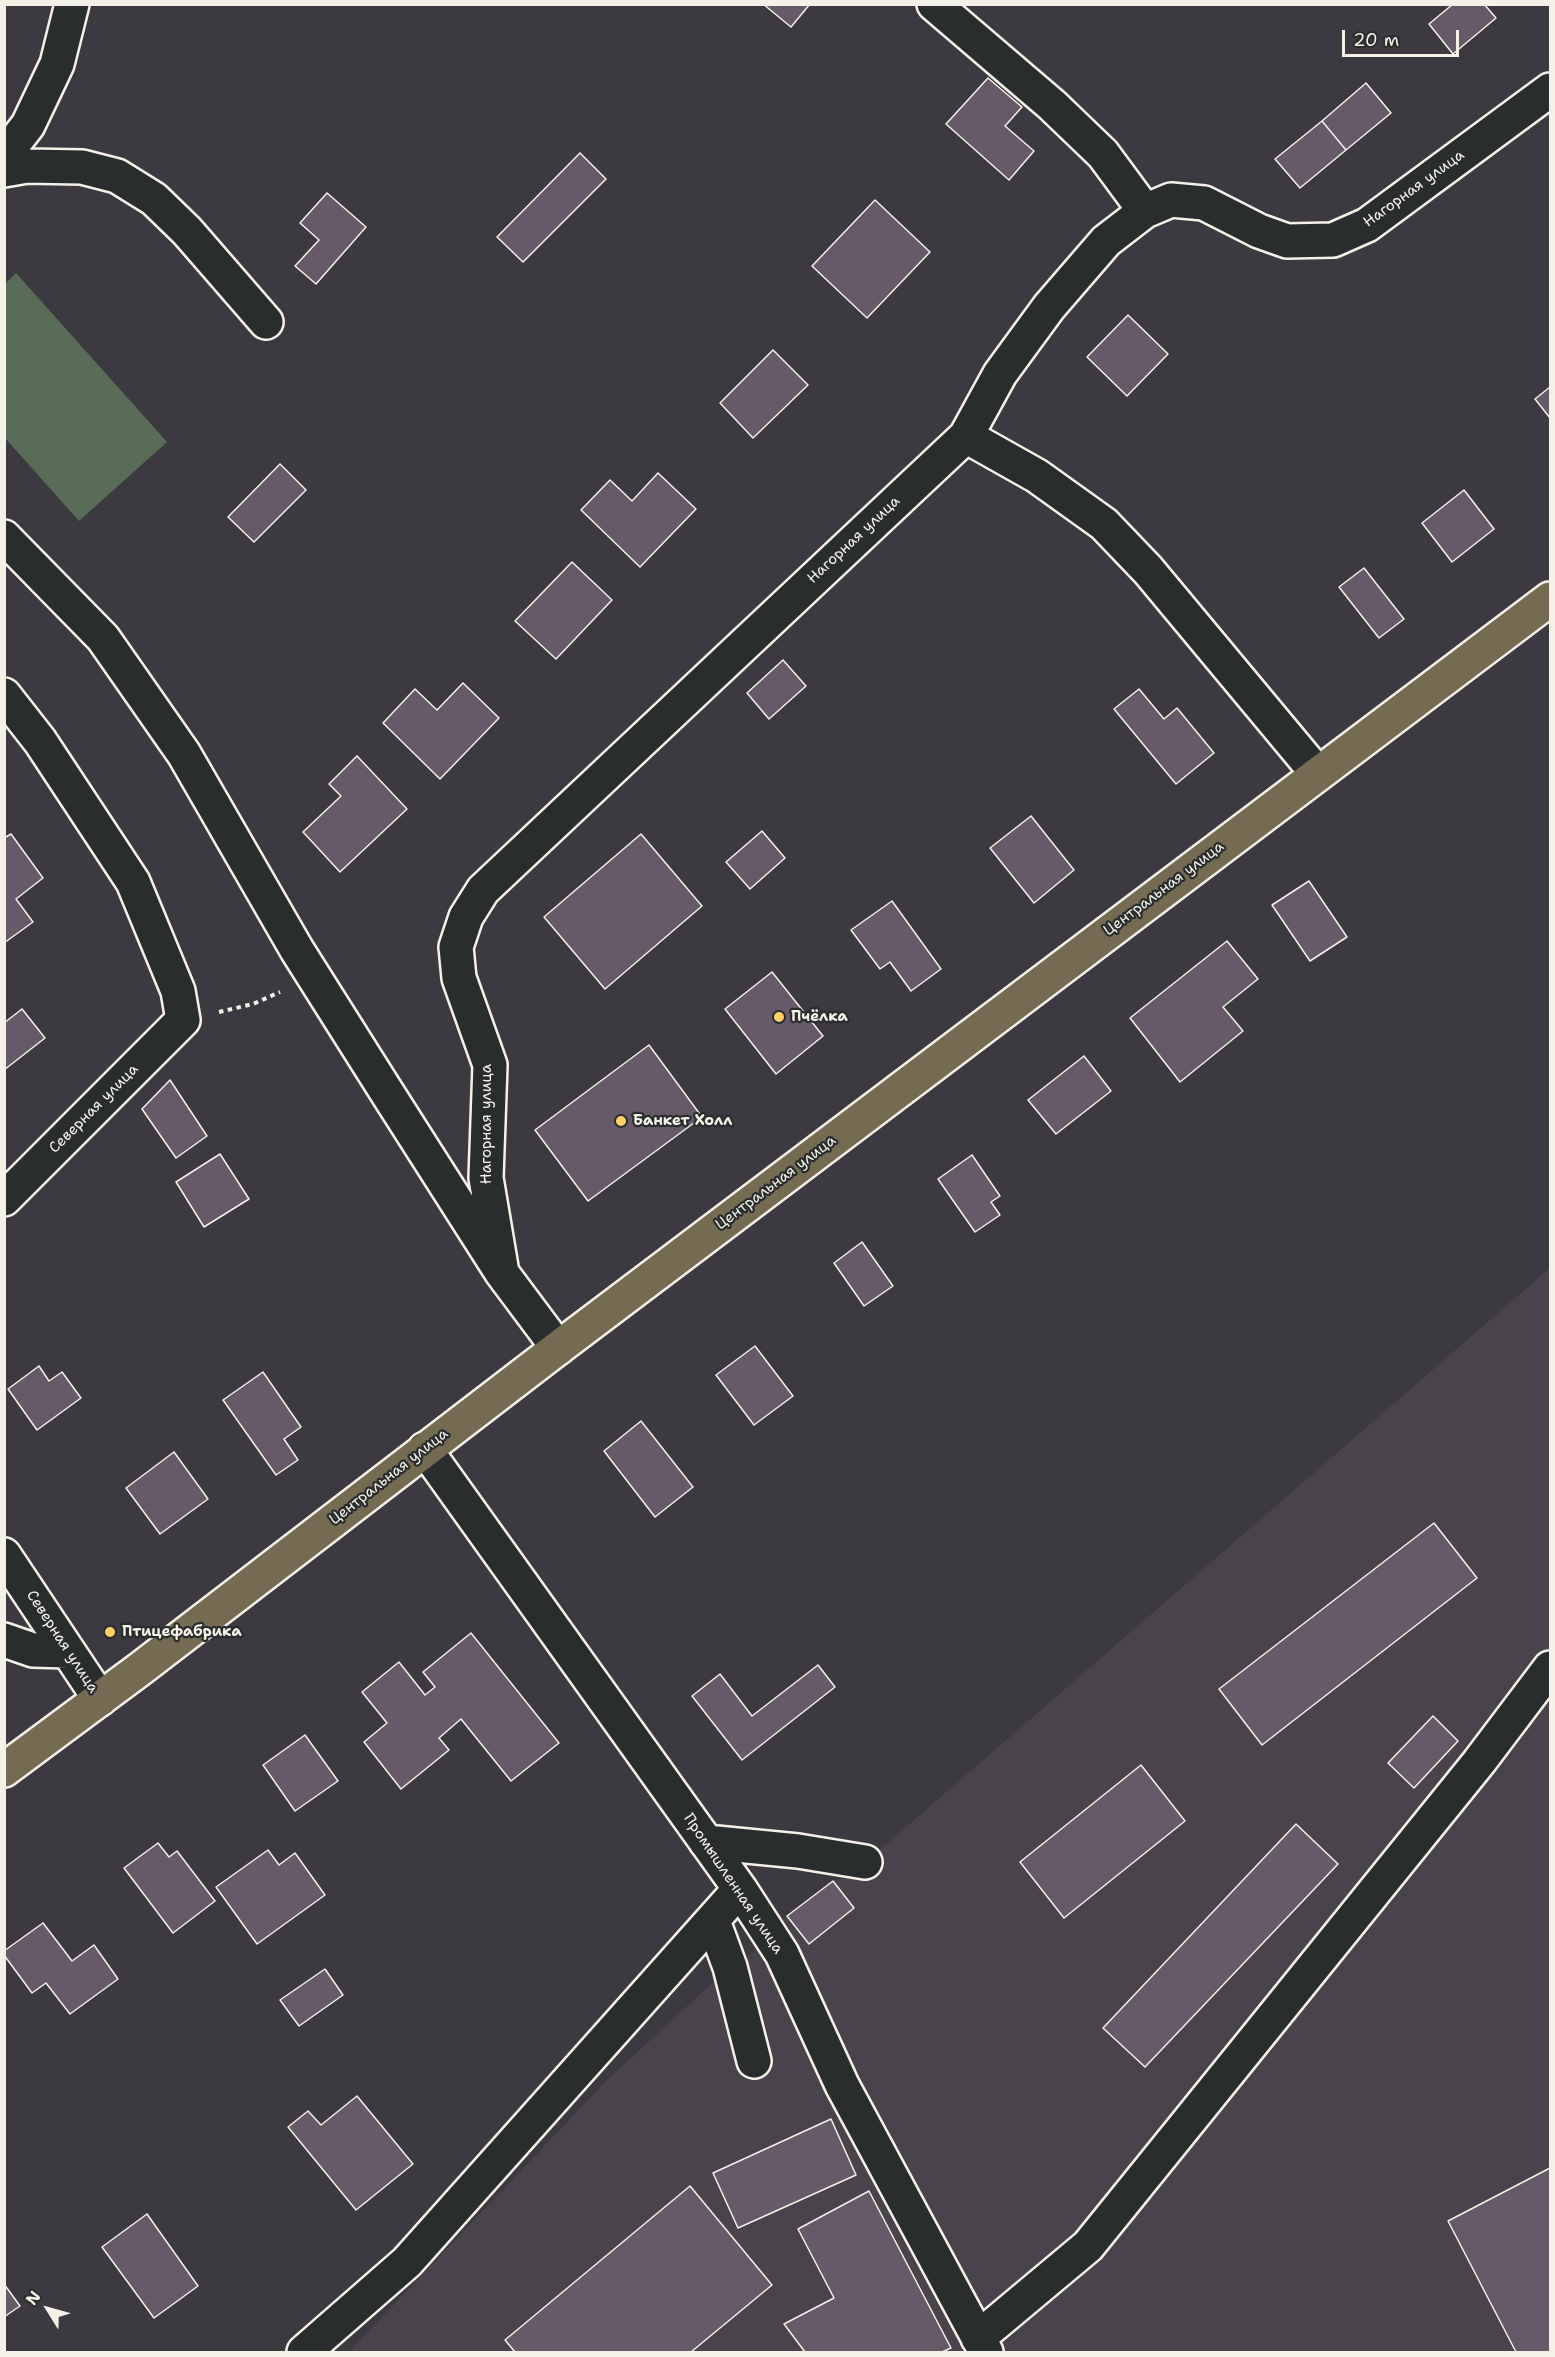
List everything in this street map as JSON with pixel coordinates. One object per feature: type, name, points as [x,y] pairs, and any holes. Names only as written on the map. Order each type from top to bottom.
[{"type":"main road","name":"Центральная улица","points":[[4,1770],[558,1348],[1551,598]]},
{"type":"street","points":[[4,156],[28,125],[57,63],[72,4]]},
{"type":"street","points":[[934,4],[1052,105],[1103,154],[1145,211]]},
{"type":"street","name":"Нагорная улица","points":[[502,1274],[486,1178],[490,1065],[459,978],[456,947],[466,917],[483,890],[966,436],[1000,374],[1049,307],[1106,241],[1145,211],[1171,200],[1204,203],[1259,231],[1287,241],[1333,240],[1366,225],[1551,90]]},
{"type":"street","points":[[4,170],[27,166],[82,167],[126,182],[154,199],[187,231],[266,322]]},
{"type":"street","points":[[966,436],[1037,476],[1104,524],[1148,570],[1317,773]]},
{"type":"street","points":[[4,537],[103,638],[177,744],[315,978],[502,1274],[558,1348]]},
{"type":"street","points":[[4,695],[40,741],[133,882],[177,991],[183,1020]]},
{"type":"street","name":"Северная улица","points":[[4,1199],[183,1020]]},
{"type":"street","name":"Промышленная улица","points":[[425,1449],[740,1889],[782,1954],[842,2085],[982,2345]]},
{"type":"street","name":"Северная улица","points":[[4,1555],[100,1699]]},
{"type":"street","points":[[4,1640],[33,1650],[68,1651]]},
{"type":"street","points":[[982,2345],[1088,2246],[1479,1762],[1551,1668]]},
{"type":"street","points":[[706,1842],[798,1851],[865,1862]]},
{"type":"street","points":[[304,2352],[408,2262],[740,1889]]},
{"type":"street","points":[[713,1921],[730,1967],[754,2061]]},
{"type":"path","points":[[183,1020],[253,1004],[315,978]]},
{"type":"shaded area","points":[[1550,1268],[1550,2352],[349,2352],[607,2080],[719,1977],[757,1950],[787,1916],[833,1881],[845,1877],[890,1841]]},
{"type":"green space","points":[[16,273],[167,442],[79,521],[5,438],[5,284]]},
{"type":"building","points":[[763,4],[810,4],[791,27]]},
{"type":"building","points":[[1453,4],[1484,4],[1496,18],[1453,54],[1429,24]]},
{"type":"building","points":[[988,78],[1022,107],[1005,126],[1034,151],[1009,180],[946,124]]},
{"type":"building","points":[[1366,83],[1391,113],[1346,150],[1322,121]]},
{"type":"building","points":[[1322,121],[1346,150],[1300,188],[1275,159]]},
{"type":"building","points":[[580,153],[606,179],[523,262],[497,237]]},
{"type":"building","points":[[327,193],[366,227],[316,284],[295,266],[319,240],[300,223]]},
{"type":"building","points":[[875,200],[930,252],[867,318],[812,266]]},
{"type":"building","points":[[1128,315],[1168,354],[1127,396],[1087,357]]},
{"type":"building","points":[[773,350],[808,385],[753,438],[720,403]]},
{"type":"building","points":[[1550,387],[1550,418],[1535,399]]},
{"type":"building","points":[[280,464],[306,490],[254,542],[228,517]]},
{"type":"building","points":[[658,473],[696,509],[640,567],[581,510],[610,480],[632,501]]},
{"type":"building","points":[[1464,490],[1494,529],[1452,562],[1422,523]]},
{"type":"building","points":[[572,562],[612,600],[556,659],[515,621]]},
{"type":"building","points":[[1364,568],[1404,619],[1379,638],[1339,587]]},
{"type":"building","points":[[783,660],[806,686],[769,719],[747,693]]},
{"type":"building","points":[[463,683],[499,718],[440,779],[383,723],[415,689],[437,710]]},
{"type":"building","points":[[1139,689],[1164,719],[1177,708],[1214,753],[1176,784],[1114,709]]},
{"type":"building","points":[[357,756],[407,809],[340,872],[303,832],[341,796],[329,784]]},
{"type":"building","points":[[1031,816],[1074,870],[1034,903],[990,848]]},
{"type":"building","points":[[762,831],[785,858],[750,889],[726,862]]},
{"type":"building","points":[[11,834],[43,878],[16,899],[33,922],[4,943],[4,838]]},
{"type":"building","points":[[641,834],[702,906],[605,989],[544,917]]},
{"type":"building","points":[[1309,881],[1347,937],[1310,961],[1272,905]]},
{"type":"building","points":[[892,901],[941,969],[911,991],[890,962],[880,969],[851,930]]},
{"type":"building","points":[[1227,941],[1258,979],[1223,1007],[1243,1031],[1180,1082],[1130,1018]]},
{"type":"building","points":[[772,972],[823,1036],[776,1074],[725,1009]]},
{"type":"building","points":[[22,1009],[45,1038],[4,1070],[4,1023]]},
{"type":"building","name":"Банкет Холл","points":[[649,1045],[702,1117],[588,1201],[535,1130]]},
{"type":"building","points":[[1084,1056],[1111,1091],[1056,1134],[1028,1100]]},
{"type":"building","points":[[170,1080],[207,1136],[176,1158],[142,1109]]},
{"type":"building","points":[[220,1154],[249,1199],[204,1227],[176,1182]]},
{"type":"building","points":[[972,1155],[1000,1196],[991,1202],[1000,1215],[975,1232],[938,1179]]},
{"type":"building","points":[[862,1242],[893,1286],[864,1306],[834,1263]]},
{"type":"building","points":[[755,1346],[793,1396],[754,1425],[716,1375]]},
{"type":"building","points":[[39,1366],[49,1381],[62,1372],[81,1398],[37,1430],[8,1389]]},
{"type":"building","points":[[263,1372],[301,1427],[284,1439],[298,1460],[276,1475],[223,1400]]},
{"type":"building","points":[[641,1421],[693,1487],[655,1517],[604,1451]]},
{"type":"building","points":[[174,1452],[208,1499],[160,1534],[126,1488]]},
{"type":"building","points":[[1434,1523],[1477,1578],[1262,1745],[1219,1689]]},
{"type":"building","points":[[471,1633],[559,1743],[511,1781],[461,1719],[439,1738],[449,1750],[401,1789],[364,1742],[387,1723],[362,1692],[399,1662],[425,1695],[435,1687],[423,1672]]},
{"type":"building","points":[[818,1665],[835,1687],[742,1760],[692,1696],[720,1674],[752,1716]]},
{"type":"building","points":[[1433,1716],[1458,1741],[1414,1788],[1388,1763]]},
{"type":"building","points":[[305,1735],[338,1781],[295,1811],[263,1765]]},
{"type":"building","points":[[1141,1765],[1185,1821],[1064,1918],[1020,1862]]},
{"type":"building","points":[[1296,1824],[1338,1864],[1145,2067],[1103,2028]]},
{"type":"building","points":[[158,1843],[169,1857],[177,1851],[215,1901],[173,1933],[124,1868]]},
{"type":"building","points":[[268,1850],[279,1865],[295,1853],[325,1895],[257,1944],[216,1887]]},
{"type":"building","points":[[833,1881],[854,1908],[809,1944],[787,1916]]},
{"type":"building","points":[[43,1923],[72,1961],[94,1945],[118,1979],[70,2014],[46,1983],[32,1993],[4,1955],[4,1951]]},
{"type":"building","points":[[325,1969],[343,1995],[299,2026],[280,2000]]},
{"type":"building","points":[[357,2096],[413,2164],[356,2210],[288,2127],[308,2111],[321,2125]]},
{"type":"building","points":[[831,2119],[856,2175],[738,2228],[713,2173]]},
{"type":"building","points":[[1550,2168],[1550,2352],[1516,2352],[1448,2221]]},
{"type":"building","points":[[690,2186],[772,2285],[691,2352],[515,2352],[505,2340]]},
{"type":"building","points":[[869,2191],[951,2348],[942,2352],[805,2352],[784,2324],[834,2298],[798,2229]]},
{"type":"building","points":[[147,2214],[198,2286],[154,2318],[102,2247]]},
{"type":"building","points":[[4,2284],[20,2306],[4,2317]]},
{"type":"place","name":"Пчёлка","points":[[779,1017]]},
{"type":"place","name":"Банкет Холл","points":[[621,1121]]},
{"type":"place","name":"Птицефабрика","points":[[110,1632]]}]
